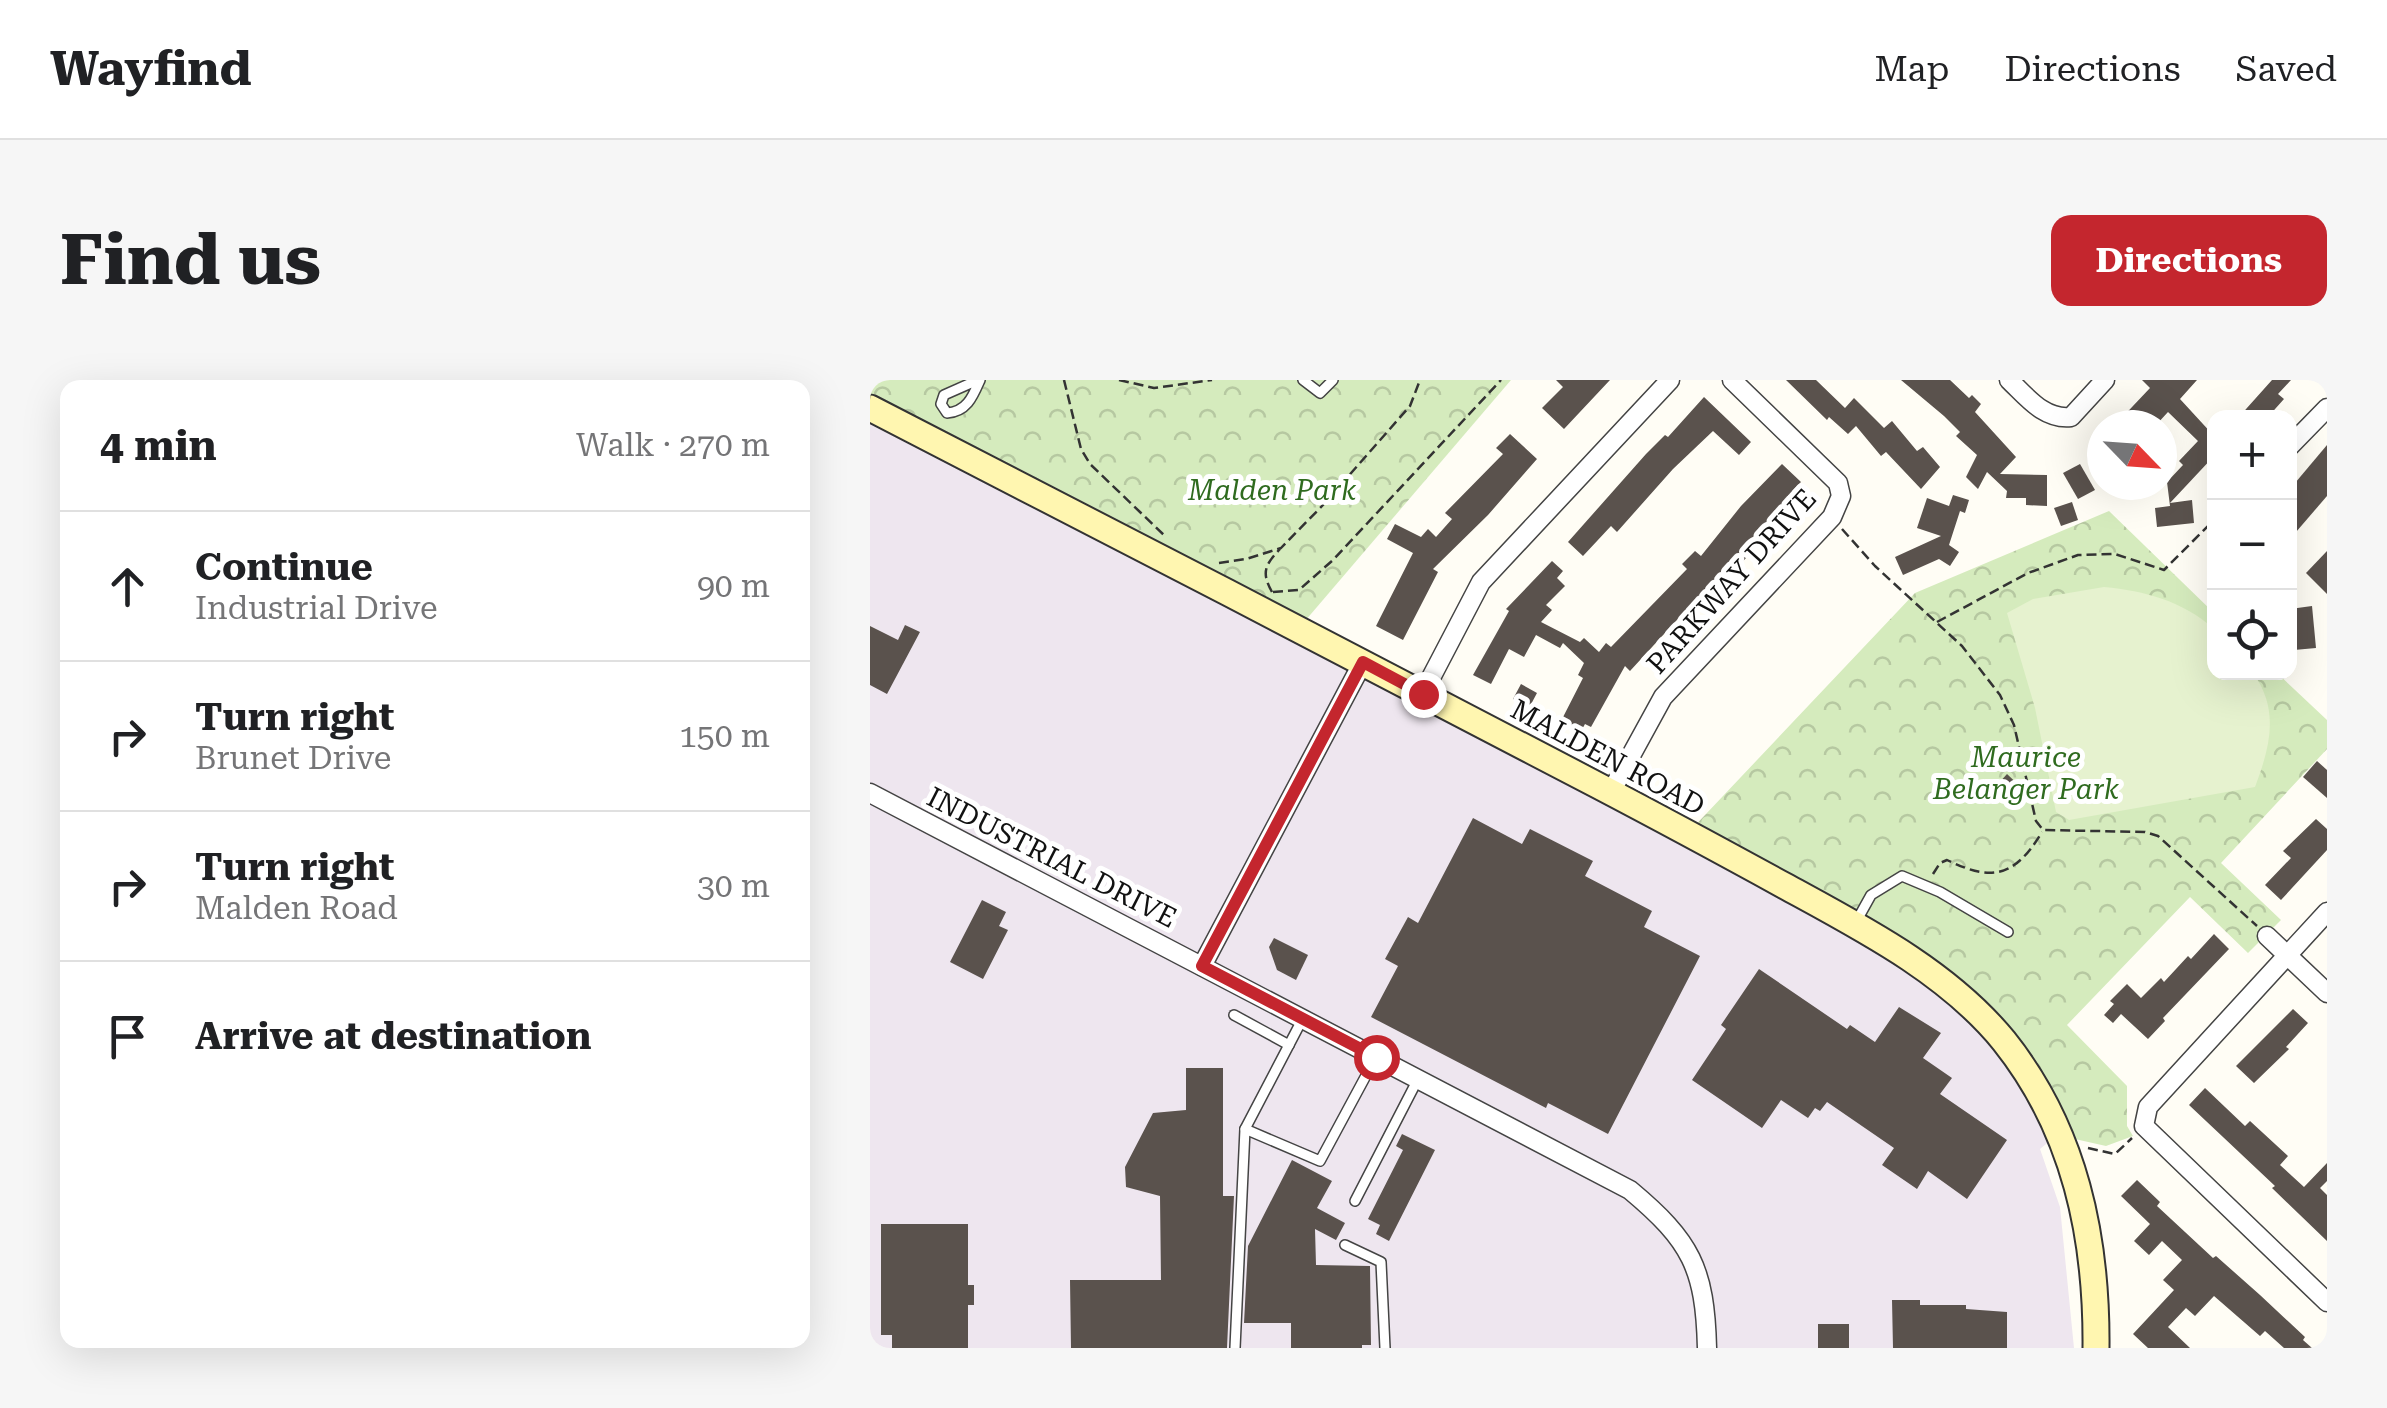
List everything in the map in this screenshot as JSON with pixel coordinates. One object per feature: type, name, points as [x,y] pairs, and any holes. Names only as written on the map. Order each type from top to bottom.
[{"type":"main road","name":"MALDEN ROAD","points":[[870,408],[1611,792],[1855,924],[1955,990],[2001,1038],[2036,1084],[2068,1150],[2084,1213],[2096,1300],[2096,1348]]},
{"type":"street","points":[[1423,694],[1481,582],[1670,380]]},
{"type":"street","name":"PARKWAY DRIVE","points":[[1611,792],[1663,696],[1832,517],[1841,496],[1838,483],[1732,380]]},
{"type":"street","points":[[2009,380],[2037,408],[2057,418],[2071,417],[2105,380]]},
{"type":"street","points":[[2297,439],[2327,408]]},
{"type":"street","points":[[1202,966],[1363,662]]},
{"type":"street","name":"INDUSTRIAL DRIVE","points":[[870,794],[1630,1190],[1668,1222],[1685,1246],[1706,1309],[1706,1348]]},
{"type":"street","points":[[2327,912],[2148,1107],[2144,1126],[2327,1302]]},
{"type":"street","points":[[2267,936],[2327,993]]},
{"type":"lane","points":[[1303,380],[1320,394],[1333,380]]},
{"type":"lane","points":[[1855,924],[1872,896],[1902,876],[1926,885],[2008,932]]},
{"type":"lane","points":[[1234,1014],[1289,1045]]},
{"type":"lane","points":[[1235,1348],[1244,1128],[1303,1019]]},
{"type":"lane","points":[[1244,1128],[1320,1162],[1376,1057]]},
{"type":"lane","points":[[1354,1201],[1418,1079]]},
{"type":"lane","points":[[1345,1245],[1381,1262],[1384,1348]]},
{"type":"path","points":[[1064,380],[1090,464],[1171,542]]},
{"type":"path","points":[[1119,380],[1154,388],[1212,380]]},
{"type":"path","points":[[1272,592],[1264,578],[1265,564],[1324,505],[1410,406],[1420,380]]},
{"type":"path","points":[[1262,592],[1299,590],[1333,560],[1501,380]]},
{"type":"path","points":[[1832,517],[1874,566],[1962,646],[2000,695],[2014,725],[2036,821],[2042,830]]},
{"type":"path","points":[[1936,623],[2028,573],[2078,555],[2116,554],[2164,570],[2207,527]]},
{"type":"path","points":[[1207,565],[1281,548]]},
{"type":"path","points":[[1926,885],[1946,860],[1981,875],[2001,872],[2023,858],[2042,830]]},
{"type":"path","points":[[2042,830],[2146,832],[2158,836],[2267,936]]},
{"type":"path","points":[[2068,1150],[2097,1148],[2114,1154],[2144,1126]]},
{"type":"shaded area","points":[[870,406],[1688,832],[1972,1006],[2057,1135],[2040,1149],[2060,1207],[2074,1348],[870,1348]]},
{"type":"green space","name":"Malden Park","points":[[870,380],[1511,380],[1299,628],[870,406]]},
{"type":"green space","name":"Maurice Belanger Park","points":[[2109,511],[2207,606],[2207,680],[2284,680],[2327,720],[2327,749],[2221,863],[2281,920],[2248,953],[2190,897],[2067,1025],[2127,1086],[2127,1126],[2133,1136],[2106,1146],[2057,1135],[1972,1006],[1688,833],[1915,593]]},
{"type":"green space","points":[[2104,587],[2134,591],[2176,604],[2207,623],[2207,680],[2257,680],[2267,701],[2270,729],[2255,787],[2069,820],[2056,812],[2035,708],[2007,613],[2033,599]]},
{"type":"building","points":[[1556,380],[1610,380],[1564,429],[1542,408],[1563,387]]},
{"type":"building","points":[[1786,380],[1816,380],[1845,408],[1854,398],[1884,428],[1892,421],[1917,451],[1923,447],[1940,467],[1921,489],[1886,452],[1881,456],[1856,426],[1848,434],[1829,417],[1827,420]]},
{"type":"building","points":[[1901,380],[1950,380],[1969,398],[1972,395],[1981,404],[1975,412],[2016,457],[2000,474],[2047,475],[2047,506],[2026,505],[2026,498],[2006,498],[2007,491],[1987,472],[1978,489],[1966,477],[1977,455],[1956,436],[1960,432],[1944,416]]},
{"type":"building","points":[[2142,380],[2197,380],[2180,399],[2207,428],[2207,463],[2177,496],[2177,471],[2183,465],[2179,461],[2198,441],[2177,421],[2177,410],[2129,410],[2150,388]]},
{"type":"building","points":[[2272,380],[2291,380],[2278,394],[2284,399],[2274,410],[2245,410]]},
{"type":"building","points":[[1704,397],[1751,442],[1739,455],[1713,431],[1617,532],[1611,526],[1583,556],[1568,542],[1646,454],[1665,435],[1668,437]]},
{"type":"building","points":[[1510,434],[1537,459],[1433,569],[1438,572],[1403,640],[1376,626],[1413,553],[1387,539],[1395,524],[1421,537],[1428,529],[1436,537],[1452,519],[1445,513],[1503,454],[1496,448]]},
{"type":"building","points":[[2327,445],[2327,496],[2297,531],[2297,500],[2297,481]]},
{"type":"building","points":[[1782,464],[1801,482],[1792,491],[1794,494],[1739,552],[1746,558],[1732,573],[1729,570],[1687,609],[1630,671],[1625,666],[1591,727],[1585,724],[1580,733],[1560,723],[1583,678],[1578,675],[1584,663],[1563,643],[1560,648],[1536,635],[1524,657],[1509,649],[1491,684],[1473,675],[1509,611],[1506,609],[1552,561],[1563,571],[1557,578],[1565,586],[1546,605],[1552,610],[1541,622],[1580,642],[1584,638],[1599,652],[1606,643],[1611,647],[1687,569],[1682,564],[1695,551],[1701,556],[1741,506]]},
{"type":"building","points":[[2080,464],[2087,476],[2087,494],[2078,499],[2063,473]]},
{"type":"building","points":[[1953,495],[1969,500],[1965,513],[1960,511],[1949,545],[1959,552],[1950,566],[1939,559],[1903,575],[1895,557],[1941,536],[1917,528],[1927,498],[1949,506]]},
{"type":"building","points":[[2169,500],[2192,500],[2194,523],[2157,527],[2155,508],[2170,506]]},
{"type":"building","points":[[2072,502],[2078,520],[2061,526],[2054,508]]},
{"type":"building","points":[[2327,551],[2327,594],[2306,573]]},
{"type":"building","points":[[2312,606],[2316,648],[2297,650],[2297,608]]},
{"type":"building","points":[[905,625],[920,632],[887,694],[870,685],[870,626],[898,640]]},
{"type":"building","points":[[1521,684],[1537,693],[1529,708],[1513,699]]},
{"type":"building","points":[[2317,761],[2327,770],[2327,798],[2303,777]]},
{"type":"building","points":[[2007,774],[2025,791],[2016,801],[1998,784]]},
{"type":"building","points":[[1473,818],[1522,844],[1530,829],[1593,861],[1585,876],[1652,911],[1644,927],[1700,956],[1608,1134],[1548,1103],[1546,1108],[1371,1017],[1398,966],[1385,959],[1408,917],[1418,923]]},
{"type":"building","points":[[2316,819],[2327,829],[2327,850],[2281,900],[2265,885],[2291,858],[2283,851]]},
{"type":"building","points":[[982,900],[1006,912],[999,926],[1008,930],[983,979],[950,962]]},
{"type":"building","points":[[2214,934],[2229,949],[2148,1039],[2121,1014],[2113,1023],[2104,1015],[2114,1004],[2110,1001],[2127,984],[2141,998],[2161,978],[2164,982],[2188,956],[2191,959]]},
{"type":"building","points":[[1274,938],[1308,955],[1296,980],[1277,970],[1269,947]]},
{"type":"building","points":[[1759,969],[1847,1029],[1850,1025],[1875,1042],[1899,1007],[1941,1033],[1923,1058],[1952,1078],[1940,1094],[2007,1140],[1967,1199],[1928,1171],[1917,1189],[1882,1165],[1894,1148],[1827,1102],[1820,1111],[1815,1108],[1808,1118],[1781,1100],[1762,1128],[1692,1080],[1726,1029],[1721,1025]]},
{"type":"building","points":[[2293,1009],[2308,1023],[2286,1047],[2289,1049],[2254,1083],[2236,1066]]},
{"type":"building","points":[[1186,1068],[1223,1068],[1223,1196],[1234,1196],[1227,1348],[1071,1348],[1070,1280],[1161,1280],[1160,1196],[1126,1187],[1125,1167],[1153,1113],[1186,1110]]},
{"type":"building","points":[[2205,1088],[2245,1126],[2250,1121],[2288,1156],[2280,1165],[2304,1187],[2327,1163],[2327,1181],[2320,1188],[2327,1195],[2327,1241],[2189,1105]]},
{"type":"building","points":[[1402,1134],[1435,1150],[1389,1241],[1376,1234],[1380,1225],[1368,1219],[1403,1150],[1396,1146]]},
{"type":"building","points":[[1292,1160],[1332,1181],[1317,1208],[1345,1223],[1336,1240],[1315,1229],[1316,1265],[1370,1266],[1371,1345],[1291,1348],[1291,1323],[1244,1323],[1248,1246]]},
{"type":"building","points":[[2137,1180],[2160,1202],[2157,1206],[2260,1295],[2312,1348],[2284,1348],[2265,1331],[2260,1336],[2214,1296],[2195,1316],[2186,1308],[2168,1327],[2190,1348],[2148,1348],[2133,1334],[2174,1290],[2163,1280],[2182,1260],[2162,1241],[2149,1255],[2134,1241],[2150,1224],[2121,1196]]},
{"type":"building","points":[[881,1224],[968,1224],[968,1285],[974,1285],[974,1305],[968,1305],[968,1348],[892,1348],[892,1335],[881,1335]]},
{"type":"building","points":[[1892,1300],[2007,1312],[2007,1348],[1893,1348]]},
{"type":"building","points":[[1818,1324],[1849,1324],[1849,1348],[1818,1348]]},
{"type":"route","points":[[1376,1057],[1202,966],[1363,662],[1423,694]]}]
